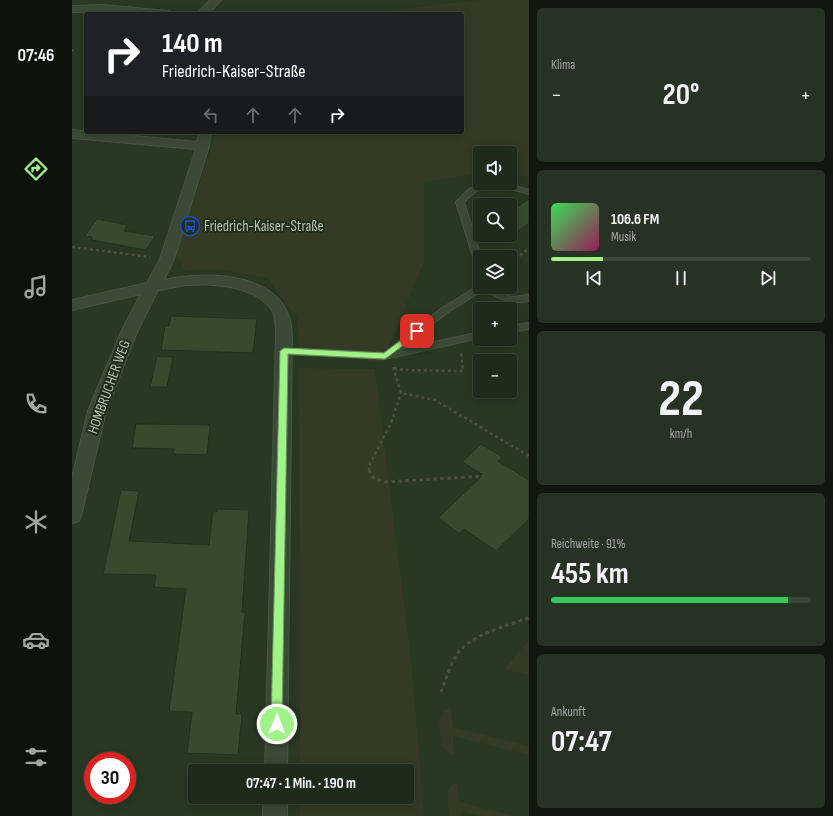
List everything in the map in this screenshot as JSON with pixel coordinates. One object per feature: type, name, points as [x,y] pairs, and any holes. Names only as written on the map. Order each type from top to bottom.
[{"type":"street","points":[[204,12],[216,0]]},
{"type":"street","points":[[72,8],[103,8],[147,12]]},
{"type":"street","points":[[72,134],[203,146]]},
{"type":"street","name":"HOMBRUCHER WEG","points":[[72,516],[97,411],[129,332],[166,259],[206,134]]},
{"type":"street","points":[[72,305],[189,280],[239,284],[254,288],[265,294],[275,303],[281,312],[284,351],[276,764]]},
{"type":"street","points":[[275,804],[275,816]]},
{"type":"lane","points":[[475,250],[460,202],[469,192],[481,185],[502,186],[529,192]]},
{"type":"lane","points":[[385,356],[445,310],[473,293]]},
{"type":"lane","points":[[497,294],[499,296],[519,300],[529,298]]},
{"type":"lane","points":[[517,328],[529,326]]},
{"type":"lane","points":[[284,351],[385,356],[473,337]]},
{"type":"path","points":[[72,51],[75,48]]},
{"type":"path","points":[[72,247],[166,259]]},
{"type":"path","points":[[517,258],[529,248]]},
{"type":"path","points":[[385,356],[394,368],[401,393],[391,423],[369,466],[368,473],[370,477],[377,481],[385,482],[484,476]]},
{"type":"path","points":[[401,393],[436,400],[529,456]]},
{"type":"path","points":[[441,692],[447,675],[460,650],[485,633],[529,618]]},
{"type":"green space","points":[[478,0],[529,0],[529,177],[517,174],[517,146],[473,146],[473,174],[424,182],[424,262],[382,362],[300,354],[297,318],[267,278],[223,270],[185,270],[176,253],[214,134],[464,134],[464,12],[378,12]]},
{"type":"green space","points":[[299,368],[375,369],[412,669],[424,816],[300,816],[300,804],[414,804],[414,764],[300,764]]},
{"type":"green space","points":[[529,640],[529,675],[504,669]]},
{"type":"green space","points":[[447,709],[451,709],[453,727],[529,746],[529,755],[453,736],[454,755],[444,749],[441,745],[439,725],[443,712]]},
{"type":"green space","points":[[457,782],[460,802],[514,816],[479,816],[461,811],[461,816],[449,816],[447,796],[450,788]]},
{"type":"building","points":[[529,199],[529,223],[517,232],[517,207]]},
{"type":"building","points":[[97,219],[127,225],[124,231],[155,236],[146,250],[92,240],[92,237],[85,236]]},
{"type":"building","points":[[171,316],[257,319],[253,353],[161,350],[165,326],[169,326]]},
{"type":"building","points":[[157,356],[173,357],[167,387],[150,387]]},
{"type":"building","points":[[136,424],[210,425],[207,455],[173,454],[174,449],[132,448]]},
{"type":"building","points":[[481,444],[502,457],[498,461],[529,480],[529,519],[496,551],[464,529],[460,534],[438,518],[483,475],[462,462]]},
{"type":"building","points":[[121,490],[139,491],[129,541],[209,545],[213,511],[217,511],[217,509],[249,510],[242,612],[245,612],[236,714],[242,714],[238,755],[187,753],[192,712],[169,711],[186,589],[154,587],[156,575],[103,574]]},
{"type":"place","name":"Friedrich-Kaiser-Straße","points":[[190,226]]},
{"type":"route","points":[[277,724],[284,351],[385,356],[417,331]]}]
